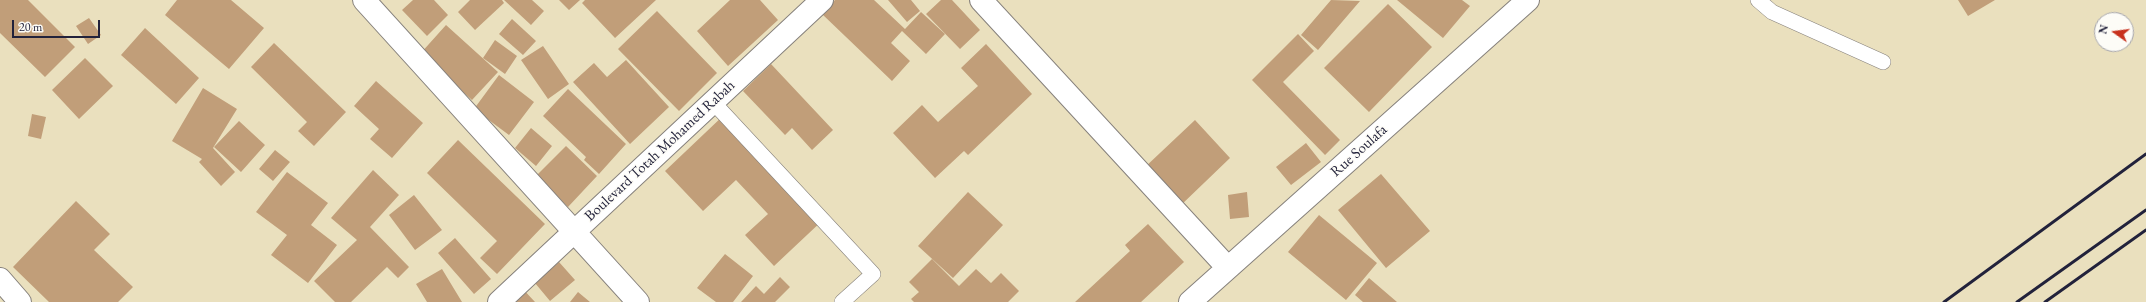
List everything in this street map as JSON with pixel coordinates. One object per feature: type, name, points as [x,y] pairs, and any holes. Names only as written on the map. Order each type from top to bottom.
[{"type":"street","points":[[364,0],[638,302]]},
{"type":"street","name":"Boulevard Totah Mohamed Rabah","points":[[499,302],[574,233],[712,101],[822,0]]},
{"type":"street","points":[[981,0],[1228,268]]},
{"type":"street","name":"Rue Soulafa","points":[[1190,302],[1528,0]]},
{"type":"street","points":[[1,282],[20,302]]},
{"type":"lane","points":[[1758,0],[1772,12],[1883,62]]},
{"type":"lane","points":[[712,101],[873,274],[842,302]]},
{"type":"building","points":[[0,0],[28,0],[75,47],[45,77],[0,33]]},
{"type":"building","points":[[177,0],[231,0],[264,28],[229,69],[165,15]]},
{"type":"building","points":[[413,0],[434,0],[448,15],[427,36],[402,10]]},
{"type":"building","points":[[470,0],[502,0],[504,3],[475,30],[458,12]]},
{"type":"building","points":[[504,0],[532,0],[544,11],[531,25]]},
{"type":"building","points":[[559,0],[580,0],[569,10]]},
{"type":"building","points":[[585,0],[656,0],[615,38],[582,3]]},
{"type":"building","points":[[730,0],[760,0],[778,20],[728,66],[697,31]]},
{"type":"building","points":[[835,0],[874,0],[905,29],[921,12],[945,34],[926,54],[902,31],[891,43],[910,61],[892,81],[822,14]]},
{"type":"building","points":[[888,0],[911,0],[920,11],[907,22]]},
{"type":"building","points":[[941,0],[952,0],[980,30],[960,49],[926,14]]},
{"type":"building","points":[[1331,0],[1360,1],[1318,50],[1301,35]]},
{"type":"building","points":[[1397,0],[1462,0],[1470,6],[1443,38]]},
{"type":"building","points":[[1958,0],[1995,0],[1968,16]]},
{"type":"building","points":[[1388,4],[1432,47],[1369,112],[1324,68]]},
{"type":"building","points":[[657,11],[717,73],[679,111],[618,49]]},
{"type":"building","points":[[89,18],[101,35],[88,44],[76,26]]},
{"type":"building","points":[[512,19],[536,41],[523,55],[499,34]]},
{"type":"building","points":[[446,25],[498,72],[472,100],[420,54]]},
{"type":"building","points":[[145,28],[199,78],[176,104],[121,55]]},
{"type":"building","points":[[1298,34],[1314,51],[1283,82],[1340,140],[1325,155],[1252,80]]},
{"type":"building","points":[[495,40],[517,56],[505,74],[483,58]]},
{"type":"building","points":[[274,43],[346,112],[314,146],[298,131],[307,122],[251,67]]},
{"type":"building","points":[[986,44],[1032,94],[968,155],[964,151],[935,178],[893,133],[922,105],[938,122],[978,86],[961,68]]},
{"type":"building","points":[[543,46],[569,84],[548,99],[521,60]]},
{"type":"building","points":[[85,58],[113,86],[79,119],[52,90]]},
{"type":"building","points":[[626,60],[669,107],[630,144],[573,82],[594,63],[607,77]]},
{"type":"building","points":[[771,64],[833,130],[812,150],[792,128],[785,135],[743,91]]},
{"type":"building","points":[[499,75],[534,102],[509,135],[474,109]]},
{"type":"building","points":[[376,81],[423,123],[392,158],[370,139],[379,129],[354,106]]},
{"type":"building","points":[[203,88],[237,109],[213,148],[235,172],[221,186],[199,162],[202,159],[172,141]]},
{"type":"building","points":[[568,89],[626,144],[599,174],[584,160],[586,157],[543,116]]},
{"type":"building","points":[[32,114],[46,117],[41,139],[28,136]]},
{"type":"building","points":[[725,114],[824,219],[774,266],[745,235],[768,214],[736,180],[703,211],[665,171]]},
{"type":"building","points":[[1195,120],[1230,158],[1179,207],[1143,169]]},
{"type":"building","points":[[239,121],[265,145],[241,172],[214,147]]},
{"type":"building","points":[[531,128],[552,146],[536,166],[515,148]]},
{"type":"building","points":[[458,140],[545,224],[497,274],[480,258],[497,241],[427,173]]},
{"type":"building","points":[[1306,143],[1321,162],[1291,185],[1276,167]]},
{"type":"building","points":[[566,146],[597,176],[568,207],[536,176]]},
{"type":"building","points":[[275,150],[290,162],[273,181],[259,169]]},
{"type":"building","points":[[373,170],[399,195],[370,227],[409,267],[398,278],[387,267],[351,302],[335,302],[314,281],[357,240],[331,218]]},
{"type":"building","points":[[287,172],[328,203],[311,225],[337,245],[308,283],[271,255],[287,235],[256,212]]},
{"type":"building","points":[[1381,174],[1430,231],[1386,268],[1338,210]]},
{"type":"building","points":[[968,192],[1003,225],[953,278],[918,246]]},
{"type":"building","points":[[1247,192],[1249,217],[1230,219],[1228,195]]},
{"type":"building","points":[[414,195],[442,230],[415,250],[389,215]]},
{"type":"building","points":[[76,201],[110,234],[94,250],[133,287],[118,302],[49,302],[13,267]]},
{"type":"building","points":[[1319,215],[1377,263],[1346,300],[1288,252]]},
{"type":"building","points":[[1148,224],[1184,262],[1141,302],[1075,302],[1130,251],[1125,245]]},
{"type":"building","points":[[455,238],[491,279],[474,294],[438,253]]},
{"type":"building","points":[[725,254],[753,276],[733,302],[716,302],[697,288]]},
{"type":"building","points":[[932,259],[959,286],[976,269],[991,283],[1001,273],[1019,291],[1008,302],[914,302],[911,299],[919,292],[909,282]]},
{"type":"building","points":[[559,262],[575,280],[550,301],[535,283]]},
{"type":"building","points":[[442,269],[462,302],[427,302],[416,284]]},
{"type":"building","points":[[780,277],[790,287],[775,302],[741,302],[756,286],[764,294]]},
{"type":"building","points":[[1369,278],[1397,302],[1363,302],[1355,295]]},
{"type":"building","points":[[521,287],[535,302],[506,302]]},
{"type":"building","points":[[578,292],[590,302],[570,302]]},
{"type":"railway","points":[[1944,302],[2146,154]]},
{"type":"railway","points":[[2017,302],[2146,210]]},
{"type":"railway","points":[[2045,302],[2146,230]]}]
